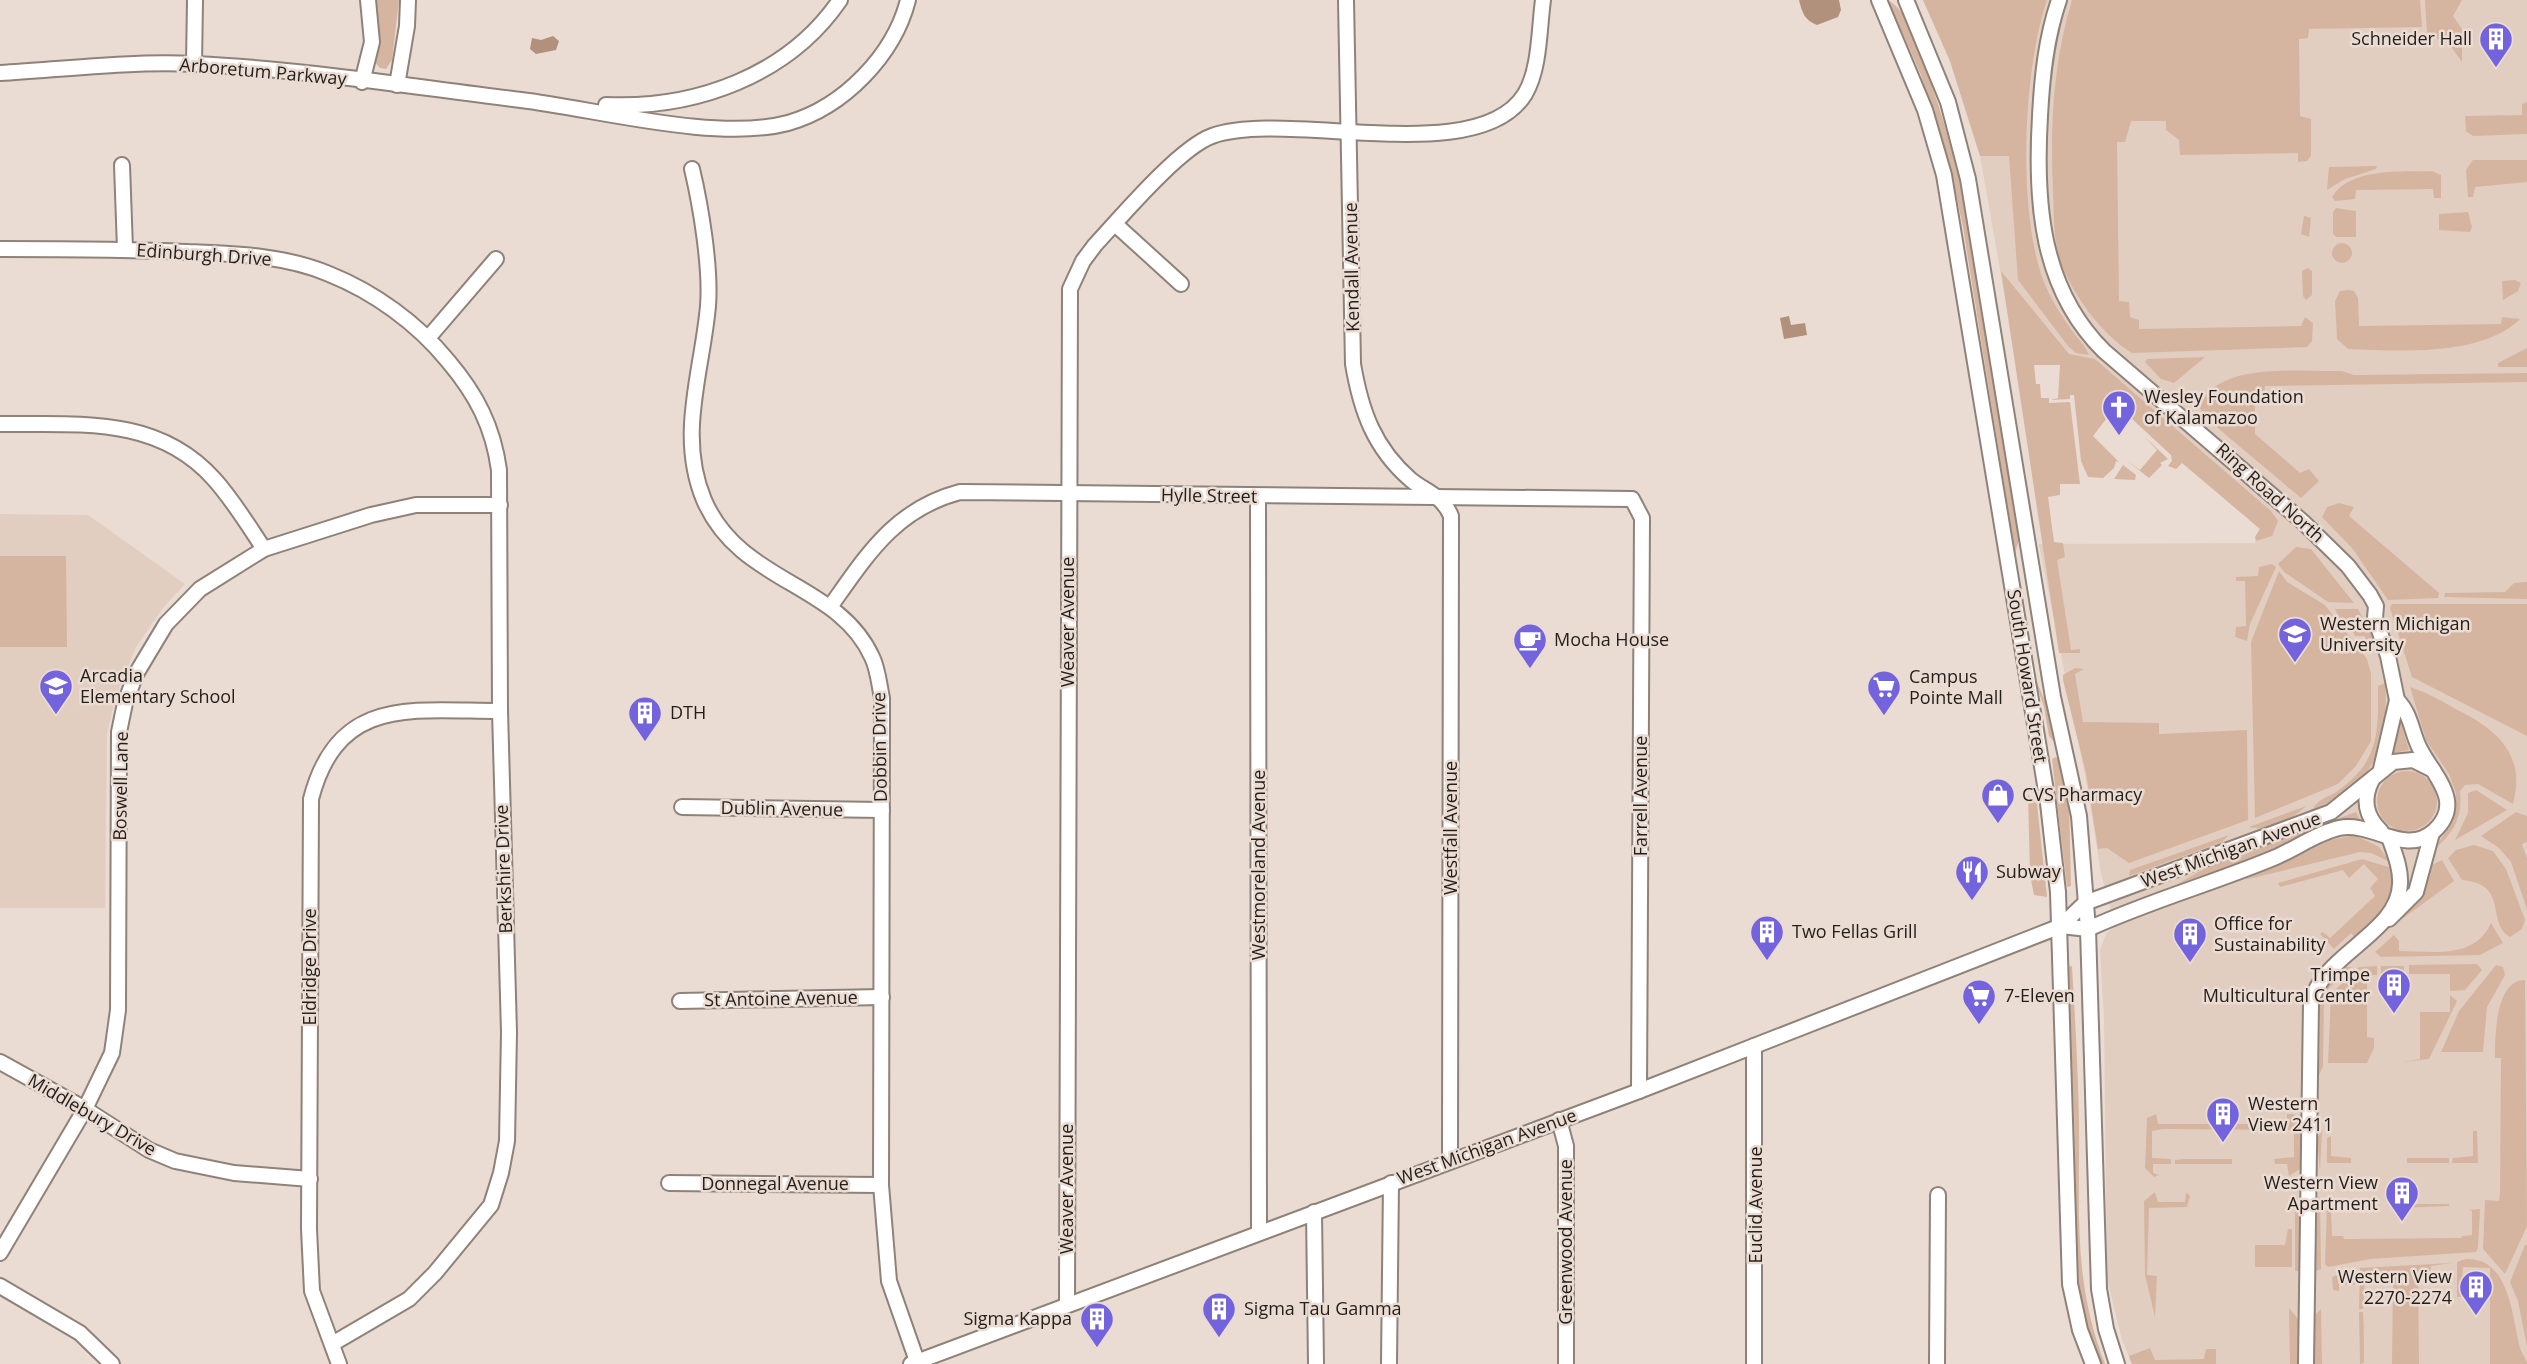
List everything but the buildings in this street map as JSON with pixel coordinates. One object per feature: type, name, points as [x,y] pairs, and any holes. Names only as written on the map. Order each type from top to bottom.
[{"type":"street","points":[[194,64],[195,0]]},
{"type":"street","points":[[362,82],[372,42],[368,0]]},
{"type":"street","points":[[397,85],[407,26],[408,0]]},
{"type":"street","name":"Arboretum Parkway","points":[[525,100],[645,107],[691,99],[733,85],[770,65],[802,42],[840,0]]},
{"type":"street","name":"Arboretum Parkway","points":[[0,73],[194,64],[525,100],[728,129],[789,122],[827,106],[875,64],[893,43],[908,0]]},
{"type":"street","name":"Kendall Avenue","points":[[1346,0],[1353,365],[1363,414],[1371,432],[1398,467],[1423,489],[1441,499]]},
{"type":"street","name":"Weaver Avenue","points":[[1067,1304],[1070,289],[1083,261],[1115,224],[1199,141],[1261,128],[1349,133],[1449,131],[1497,120],[1519,102],[1531,80],[1543,0]]},
{"type":"street","name":"South Howard Street","points":[[1880,0],[1925,110],[1944,175],[2048,803],[2061,926],[2068,1261],[2080,1330],[2093,1364]]},
{"type":"street","name":"South Howard Street","points":[[1906,0],[1948,102],[1968,179],[2044,645],[2079,816],[2088,929],[2099,1289],[2106,1329],[2118,1364]]},
{"type":"street","name":"Ring Road North","points":[[2059,0],[2042,81],[2037,164],[2042,233],[2065,298],[2079,323],[2104,351],[2304,522],[2348,566],[2376,606],[2375,618],[2388,656],[2397,700],[2378,773]]},
{"type":"street","points":[[122,165],[125,249]]},
{"type":"street","name":"Dobbin Drive","points":[[692,169],[699,196],[708,302],[690,435],[704,498],[728,540],[755,564],[830,607],[856,632],[876,667],[882,698],[881,1185],[890,1281],[916,1363]]},
{"type":"street","points":[[1115,224],[1181,284]]},
{"type":"street","name":"Edinburgh Drive","points":[[0,249],[125,249],[239,254],[308,268],[329,274],[394,310],[429,337]]},
{"type":"street","points":[[429,337],[496,259]]},
{"type":"street","name":"Berkshire Drive","points":[[331,1344],[409,1299],[435,1273],[491,1205],[507,1141],[509,1032],[500,712],[499,470],[488,420],[467,384],[429,337]]},
{"type":"street","points":[[0,424],[114,426],[154,438],[176,449],[212,476],[264,549]]},
{"type":"street","name":"Hylle Street","points":[[830,607],[874,544],[926,503],[960,492],[1441,499],[1614,498],[1636,503]]},
{"type":"street","name":"Westmoreland Avenue","points":[[1258,497],[1259,1233]]},
{"type":"street","name":"Westfall Avenue","points":[[1441,499],[1452,523],[1450,1160]]},
{"type":"street","name":"Farrell Avenue","points":[[1636,503],[1642,518],[1639,1091]]},
{"type":"street","name":"Boswell Lane","points":[[0,1253],[85,1109],[112,1053],[117,1033],[119,733],[125,702],[150,648],[174,614],[200,589],[264,549],[349,521],[416,505],[500,505]]},
{"type":"street","name":"Ring Road North","points":[[2383,921],[2407,904],[2421,881],[2432,833],[2442,821],[2447,804],[2443,783],[2416,742],[2408,712],[2397,700]]},
{"type":"street","name":"Eldridge Drive","points":[[339,1364],[312,1291],[310,799],[322,762],[346,734],[376,718],[415,712],[500,712]]},
{"type":"street","points":[[2039,750],[2065,745]]},
{"type":"street","name":"West Michigan Avenue","points":[[916,1363],[1639,1091],[2061,926],[2085,903],[2331,812],[2378,773],[2406,760],[2420,762],[2433,770]]},
{"type":"street","points":[[2306,1364],[2311,1003],[2324,975],[2383,921],[2400,890],[2396,858],[2385,834],[2370,819],[2366,805],[2367,790],[2378,773]]},
{"type":"street","name":"Dublin Avenue","points":[[682,807],[882,810]]},
{"type":"street","name":"West Michigan Avenue","points":[[2061,926],[2088,929],[2277,856],[2332,830],[2353,827],[2412,841],[2432,833]]},
{"type":"street","name":"St Antoine Avenue","points":[[680,1001],[882,997]]},
{"type":"street","name":"Euclid Avenue","points":[[1754,1046],[1754,1364]]},
{"type":"street","name":"Middlebury Drive","points":[[0,1062],[85,1109],[149,1150],[175,1161],[234,1174],[310,1179]]},
{"type":"street","name":"Greenwood Avenue","points":[[1559,1121],[1566,1146],[1566,1364]]},
{"type":"street","name":"Donnegal Avenue","points":[[669,1183],[881,1185]]},
{"type":"street","points":[[1389,1364],[1391,1183]]},
{"type":"street","points":[[1937,1364],[1938,1195]]},
{"type":"street","points":[[1314,1212],[1316,1364]]},
{"type":"street","points":[[0,1286],[80,1333],[112,1364]]},
{"type":"shaded area","points":[[373,0],[399,0],[392,60],[386,69],[380,68],[374,61]]},
{"type":"shaded area","points":[[1799,0],[1839,0],[1841,10],[1838,17],[1817,25],[1804,15]]},
{"type":"shaded area","points":[[1888,0],[1899,10],[1912,32],[1957,168],[1991,346],[2019,540],[2015,553],[1963,227],[1950,165],[1921,75]]},
{"type":"shaded area","name":"Western Michigan University","points":[[1923,0],[2527,0],[2527,1364],[2132,1364],[2122,1340],[2107,1279],[2104,1019],[2100,950],[2106,934],[2115,926],[2101,874],[2088,791],[2039,544],[2255,543],[2266,507],[2127,387],[2058,354],[2015,354],[1980,156],[1950,61]]},
{"type":"shaded area","points":[[1923,0],[2047,0],[2039,30],[2028,102],[2026,141],[2030,218],[2035,253],[2044,282],[2059,312],[2089,355],[2076,353],[2068,346],[2018,280],[2009,156],[1980,156],[1950,61]]},
{"type":"shaded area","points":[[2072,0],[2420,0],[2422,27],[2309,29],[2308,38],[2299,39],[2300,116],[2311,119],[2311,156],[2307,161],[2298,162],[2298,153],[2180,155],[2179,140],[2166,130],[2166,121],[2131,121],[2125,142],[2117,142],[2119,301],[2129,302],[2130,317],[2139,320],[2139,329],[2301,326],[2305,317],[2313,323],[2312,341],[2307,347],[2132,353],[2109,335],[2080,299],[2065,273],[2058,252],[2054,226],[2052,167],[2057,71]]},
{"type":"shaded area","points":[[2425,0],[2462,0],[2453,16],[2462,29],[2462,62],[2449,44],[2427,34]]},
{"type":"shaded area","points":[[553,36],[559,41],[556,50],[536,54],[530,49],[532,38],[541,40]]},
{"type":"shaded area","points":[[2527,102],[2527,134],[2473,136],[2466,131],[2465,116],[2522,115],[2522,104]]},
{"type":"shaded area","points":[[2473,160],[2527,160],[2527,182],[2475,187],[2473,197],[2468,197],[2466,170]]},
{"type":"shaded area","points":[[2377,166],[2376,169],[2345,179],[2327,190],[2329,167]]},
{"type":"shaded area","points":[[2432,171],[2441,175],[2441,198],[2434,198],[2433,189],[2356,190],[2355,199],[2335,201],[2332,197],[2340,187],[2364,176]]},
{"type":"shaded area","points":[[2336,208],[2356,211],[2356,237],[2336,237],[2333,234],[2333,212]]},
{"type":"shaded area","points":[[2468,212],[2472,227],[2470,232],[2439,230],[2439,214]]},
{"type":"shaded area","points":[[2304,216],[2311,218],[2309,237],[2301,234]]},
{"type":"shaded area","points":[[2342,243],[2349,246],[2352,253],[2349,260],[2342,263],[2335,260],[2332,253],[2335,246]]},
{"type":"shaded area","points":[[2308,268],[2312,271],[2312,295],[2306,300],[2303,296],[2302,271]]},
{"type":"shaded area","points":[[2001,271],[2069,354],[2095,359],[2271,511],[2278,521],[2272,536],[2256,541],[2255,537],[2260,529],[2182,463],[2176,469],[2168,466],[2172,461],[2171,455],[2117,405],[2093,436],[2119,462],[2116,461],[2114,468],[2103,478],[2088,477],[2081,461],[2074,395],[2070,395],[2070,399],[2051,400],[2058,398],[2060,365],[2034,365],[2041,398],[2049,398],[2049,403],[2070,402],[2080,484],[2060,484],[2060,495],[2048,497],[2054,542],[2063,543],[2065,557],[2057,560],[2071,650],[2080,649],[2080,653],[2059,653]]},
{"type":"shaded area","points":[[2515,280],[2521,283],[2518,291],[2503,300],[2502,281]]},
{"type":"shaded area","points":[[2340,291],[2354,291],[2358,298],[2359,326],[2501,324],[2502,317],[2520,319],[2504,331],[2462,346],[2414,350],[2348,349],[2337,339],[2335,301]]},
{"type":"shaded area","points":[[1789,316],[1791,325],[1805,323],[1807,335],[1784,339],[1780,318]]},
{"type":"shaded area","points":[[2527,348],[2527,367],[2498,367],[2498,363]]},
{"type":"shaded area","points":[[2205,357],[2174,383],[2161,379],[2145,362],[2147,359]]},
{"type":"shaded area","points":[[2342,371],[2354,375],[2527,373],[2527,382],[2265,386],[2264,395],[2255,396],[2255,434],[2300,473],[2309,469],[2319,481],[2301,498],[2220,430],[2200,409],[2208,393],[2222,383],[2240,376],[2260,372]]},
{"type":"shaded area","points":[[2144,436],[2168,459],[2160,463],[2162,465],[2149,478],[2125,459],[2140,470],[2157,450]]},
{"type":"shaded area","points":[[2123,465],[2136,475],[2135,480],[2114,479]]},
{"type":"shaded area","points":[[2339,503],[2354,507],[2349,516],[2439,593],[2438,598],[2388,600],[2352,548],[2322,517],[2327,507]]},
{"type":"shaded area","name":"Arcadia Elementary School","points":[[0,514],[88,515],[185,584],[163,608],[136,647],[115,699],[107,734],[105,908],[0,908]]},
{"type":"shaded area","points":[[2296,547],[2311,549],[2354,603],[2328,602],[2284,572],[2278,564]]},
{"type":"shaded area","points":[[0,556],[66,556],[67,647],[0,647]]},
{"type":"shaded area","points":[[2272,564],[2276,567],[2250,624],[2247,641],[2235,637],[2236,627],[2246,626],[2245,581],[2236,581],[2236,577],[2258,576],[2259,567]]},
{"type":"shaded area","points":[[2279,571],[2287,582],[2325,605],[2367,659],[2371,674],[2371,741],[2356,766],[2338,784],[2255,818],[2251,642]]},
{"type":"shaded area","points":[[2527,582],[2527,599],[2444,597],[2445,593],[2505,592],[2514,583]]},
{"type":"shaded area","points":[[2022,599],[2036,680],[2049,711],[2055,743],[2049,736],[2044,707],[2034,678]]},
{"type":"shaded area","points":[[2392,604],[2527,604],[2527,736],[2412,677],[2390,608]]},
{"type":"shaded area","points":[[2335,609],[2358,609],[2373,637],[2373,647],[2366,646],[2365,636],[2355,636],[2351,627],[2341,622]]},
{"type":"shaded area","points":[[2075,668],[2084,669],[2075,674],[2083,722],[2159,723],[2159,734],[2247,730],[2248,820],[2129,863],[2107,848],[2098,849],[2086,773],[2063,680],[2063,675]]},
{"type":"shaded area","points":[[2385,683],[2384,725],[2374,761],[2351,789],[2313,809],[2318,802],[2352,779],[2369,756],[2374,744],[2378,717],[2378,686]]},
{"type":"shaded area","points":[[2410,687],[2433,696],[2494,733],[2511,756],[2515,770],[2513,804],[2478,784],[2465,785],[2460,791],[2460,808],[2456,823],[2447,837],[2435,848],[2453,821],[2456,793],[2449,774],[2426,740]]},
{"type":"shaded area","points":[[2399,718],[2409,750],[2389,754]]},
{"type":"shaded area","points":[[2052,759],[2060,759],[2069,803],[2071,886],[2067,887]]},
{"type":"shaded area","points":[[2401,771],[2413,771],[2432,784],[2437,801],[2435,813],[2424,826],[2413,831],[2401,831],[2382,818],[2377,807],[2377,795],[2390,776]]},
{"type":"shaded area","points":[[2476,790],[2507,810],[2455,840],[2468,813],[2468,793]]},
{"type":"shaded area","points":[[2028,795],[2037,804],[2047,897],[2034,895],[2030,875]]},
{"type":"shaded area","points":[[2306,806],[2279,823],[2263,828],[2249,827]]},
{"type":"shaded area","points":[[2356,812],[2360,820],[2331,822],[2260,856],[2177,884],[2211,865]]},
{"type":"shaded area","points":[[2516,812],[2527,816],[2527,842],[2522,844],[2527,858],[2527,909],[2511,862],[2499,848],[2481,836]]},
{"type":"shaded area","points":[[2229,835],[2222,842],[2129,876],[2130,870]]},
{"type":"shaded area","points":[[2355,835],[2379,847],[2390,862],[2371,853],[2360,852],[2244,880],[2331,840]]},
{"type":"shaded area","points":[[2474,845],[2493,851],[2506,869],[2525,920],[2522,929],[2510,937],[2499,922],[2492,896],[2486,888],[2462,880],[2448,858],[2456,850]]},
{"type":"shaded area","points":[[2362,859],[2392,868],[2389,899],[2354,937],[2351,933],[2334,949],[2320,934],[2323,932],[2330,938],[2375,896],[2370,888],[2378,879],[2364,864],[2349,878],[2343,870],[2280,887],[2278,883]]},
{"type":"shaded area","points":[[2442,860],[2454,881],[2402,919],[2430,866]]},
{"type":"shaded area","points":[[2491,923],[2503,943],[2480,955],[2381,957],[2375,952],[2394,935],[2399,941],[2399,951],[2439,952],[2464,948],[2484,935]]},
{"type":"shaded area","points":[[2477,964],[2482,970],[2465,990],[2450,991],[2450,974],[2409,974],[2409,965]]},
{"type":"shaded area","points":[[2496,965],[2503,967],[2505,975],[2487,1007],[2483,1052],[2441,1052],[2459,1011]]},
{"type":"shaded area","points":[[2072,966],[2079,1102],[2080,1244],[2087,1303],[2105,1364],[2099,1364],[2077,1289],[2074,1115],[2067,967]]},
{"type":"shaded area","points":[[2377,966],[2377,975],[2367,975],[2367,1037],[2374,1038],[2374,1048],[2367,1063],[2328,1063],[2331,994],[2359,967]]},
{"type":"shaded area","points":[[2381,966],[2404,966],[2404,974],[2381,975]]},
{"type":"shaded area","points":[[2346,967],[2352,967],[2329,988],[2324,997],[2323,1066],[2319,1075],[2320,1000],[2328,983]]},
{"type":"shaded area","points":[[2525,980],[2527,1226],[2505,1274],[2483,1249],[2485,1200],[2499,1201],[2500,1192],[2501,1058],[2495,1058],[2495,1037],[2502,999],[2515,982]]},
{"type":"shaded area","points":[[2450,995],[2457,1001],[2429,1059],[2402,1062],[2420,1059],[2420,1012],[2450,1012]]},
{"type":"shaded area","points":[[2156,1114],[2158,1124],[2287,1124],[2287,1114],[2294,1114],[2301,1123],[2300,1169],[2289,1176],[2287,1164],[2275,1164],[2274,1159],[2294,1157],[2294,1130],[2163,1129],[2152,1131],[2152,1158],[2171,1159],[2171,1164],[2153,1164],[2153,1173],[2159,1175],[2154,1177],[2145,1168],[2147,1118]]},
{"type":"shaded area","points":[[2322,1129],[2320,1171],[2317,1139]]},
{"type":"shaded area","points":[[2473,1131],[2477,1131],[2478,1163],[2452,1163],[2453,1158],[2473,1156]]},
{"type":"shaded area","points":[[2331,1136],[2331,1156],[2351,1158],[2351,1163],[2327,1163],[2327,1138]]},
{"type":"shaded area","points":[[2407,1158],[2449,1158],[2449,1163],[2407,1163]]},
{"type":"shaded area","points":[[2232,1159],[2232,1164],[2175,1164],[2175,1160]]},
{"type":"shaded area","points":[[2155,1192],[2158,1202],[2185,1202],[2186,1192],[2190,1196],[2187,1207],[2149,1208],[2147,1275],[2157,1276],[2155,1317],[2145,1275],[2144,1201]]},
{"type":"shaded area","points":[[2295,1194],[2300,1203],[2300,1271],[2295,1271]]},
{"type":"shaded area","points":[[2320,1196],[2321,1269],[2316,1271],[2317,1204]]},
{"type":"shaded area","points":[[2327,1204],[2351,1204],[2351,1209],[2331,1212],[2332,1236],[2343,1236],[2344,1239],[2461,1238],[2472,1235],[2472,1211],[2469,1210],[2480,1209],[2478,1248],[2476,1252],[2370,1259],[2328,1267],[2325,1264]]},
{"type":"shaded area","points":[[2400,1204],[2449,1204],[2449,1206],[2400,1208]]},
{"type":"shaded area","points":[[2288,1229],[2292,1229],[2292,1267],[2255,1267],[2255,1245],[2285,1245]]},
{"type":"shaded area","points":[[2525,1245],[2527,1347],[2518,1301],[2510,1282]]},
{"type":"shaded area","points":[[2466,1259],[2480,1261],[2491,1267],[2506,1289],[2520,1347],[2527,1364],[2490,1364],[2490,1268],[2463,1267],[2461,1297],[2457,1297],[2457,1262]]},
{"type":"shaded area","points":[[2452,1263],[2431,1266],[2430,1271],[2418,1271],[2419,1364],[2392,1364],[2393,1278],[2365,1277],[2363,1309],[2359,1309],[2360,1268]]},
{"type":"shaded area","points":[[2352,1269],[2355,1271],[2355,1285],[2339,1284],[2339,1291],[2333,1290],[2332,1277]]},
{"type":"shaded area","points":[[2289,1308],[2298,1319],[2298,1364],[2290,1364]]},
{"type":"shaded area","points":[[2321,1309],[2322,1364],[2314,1364],[2315,1315]]},
{"type":"shaded area","points":[[2359,1312],[2363,1312],[2364,1331],[2364,1363],[2360,1364]]},
{"type":"shaded area","points":[[2150,1348],[2155,1360],[2204,1359],[2206,1349],[2216,1349],[2216,1364],[2132,1364],[2129,1356]]},
{"type":"place","name":"Schneider Hall","points":[[2496,69]]},
{"type":"place","name":"Wesley Foundation of Kalamazoo","points":[[2119,437]]},
{"type":"place","name":"Western Michigan University","points":[[2295,664]]},
{"type":"place","name":"Mocha House","points":[[1530,670]]},
{"type":"place","name":"Arcadia Elementary School","points":[[56,716]]},
{"type":"place","name":"Campus Pointe Mall","points":[[1884,717]]},
{"type":"place","name":"DTH","points":[[645,743]]},
{"type":"place","name":"CVS Pharmacy","points":[[1998,825]]},
{"type":"place","name":"Subway","points":[[1972,902]]},
{"type":"place","name":"Two Fellas Grill","points":[[1767,962]]},
{"type":"place","name":"Office for Sustainability","points":[[2190,964]]},
{"type":"place","name":"Trimpe Multicultural Center","points":[[2394,1015]]},
{"type":"place","name":"7-Eleven","points":[[1979,1026]]},
{"type":"place","name":"Western View 2411","points":[[2223,1144]]},
{"type":"place","name":"Western View Apartment","points":[[2402,1223]]},
{"type":"place","name":"Western View 2270-2274","points":[[2476,1317]]},
{"type":"place","name":"Sigma Tau Gamma","points":[[1219,1339]]},
{"type":"place","name":"Sigma Kappa","points":[[1097,1349]]}]
